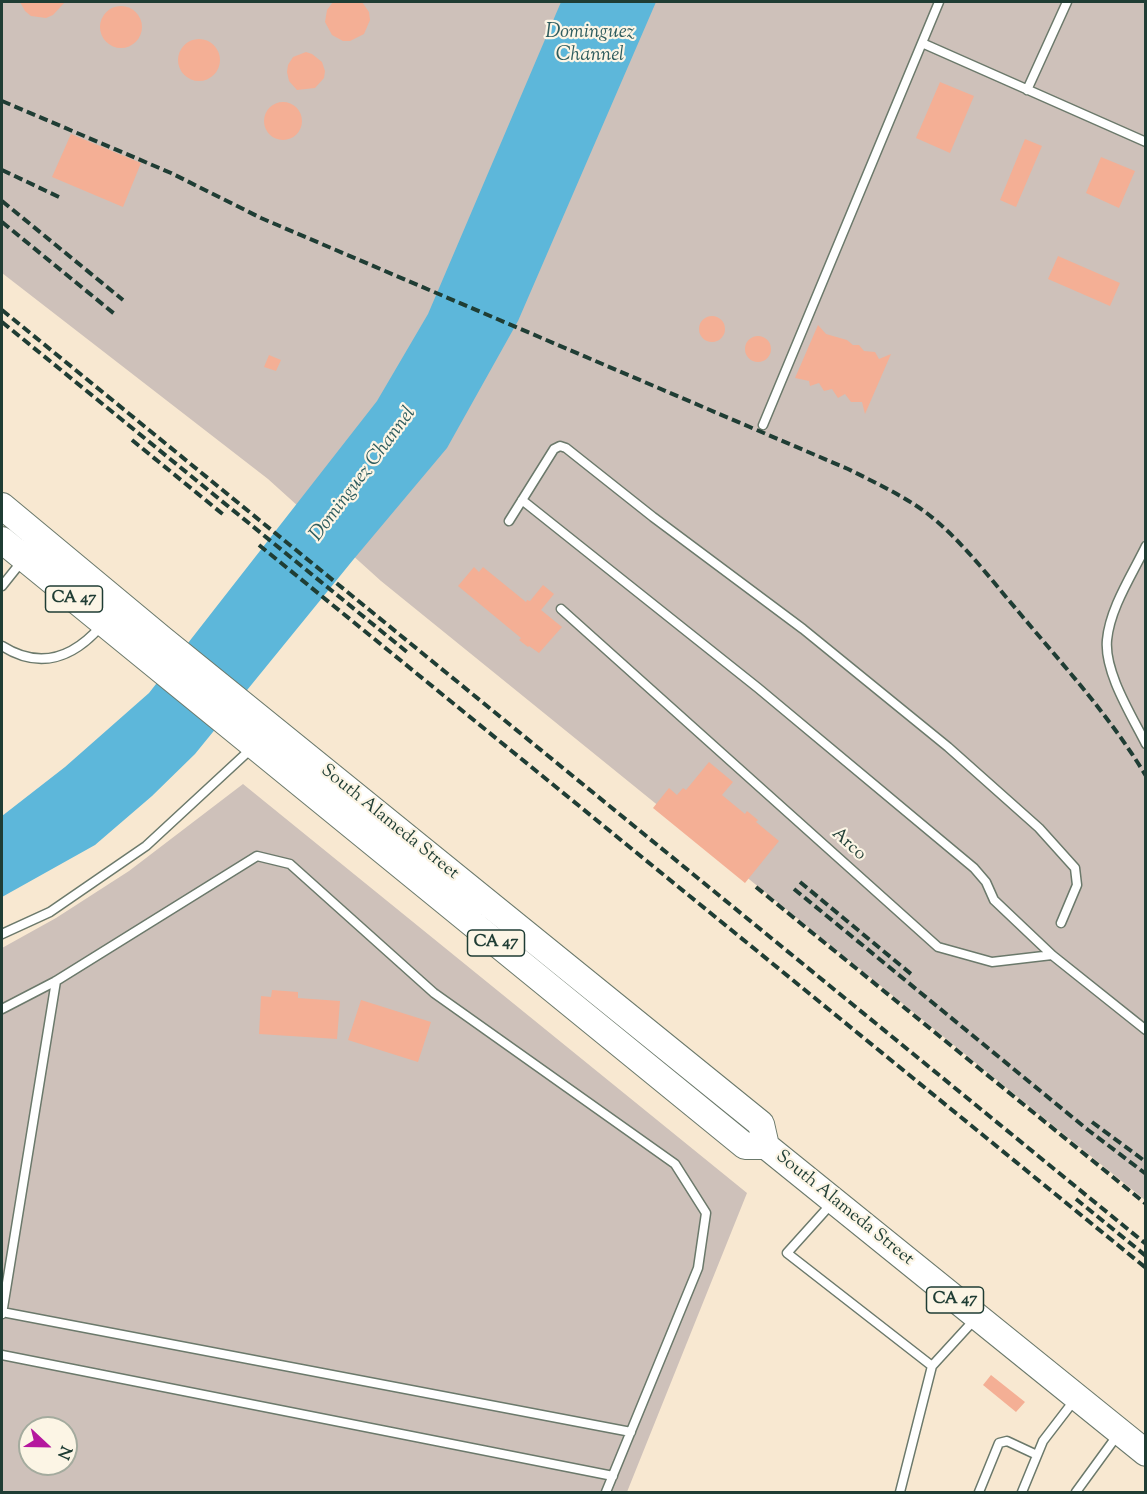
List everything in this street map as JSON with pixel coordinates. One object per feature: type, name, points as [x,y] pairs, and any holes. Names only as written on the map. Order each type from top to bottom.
[{"type":"main road","name":"South Alameda Street","points":[[2,506],[251,743],[745,1146],[766,1146]]},
{"type":"main road","name":"South Alameda Street","points":[[2,540],[104,623],[154,649],[258,717],[761,1124],[766,1146],[1146,1453]]},
{"type":"lane","points":[[763,425],[939,2]]},
{"type":"lane","points":[[1027,90],[1067,2]]},
{"type":"lane","points":[[922,43],[1146,142]]},
{"type":"lane","points":[[509,521],[554,449],[560,446],[566,447],[803,629],[939,739],[1039,828],[1070,860],[1078,878],[1061,923]]},
{"type":"lane","points":[[522,500],[758,688],[974,868],[986,882],[994,900],[1052,955],[1146,1030]]},
{"type":"lane","points":[[1146,546],[1114,612],[1107,642],[1111,672],[1146,744]]},
{"type":"lane","points":[[2,586],[24,558]]},
{"type":"lane","name":"Arco","points":[[561,609],[938,947],[992,962],[1052,955]]},
{"type":"lane","points":[[2,646],[31,660],[55,658],[83,644],[104,623]]},
{"type":"lane","points":[[2,934],[50,912],[146,846],[251,743]]},
{"type":"lane","points":[[2,1009],[56,981],[257,856],[290,864],[434,993],[675,1164],[706,1213],[698,1268],[606,1492]]},
{"type":"lane","points":[[56,981],[2,1313],[631,1432]]},
{"type":"lane","points":[[834,1201],[787,1253],[932,1366]]},
{"type":"lane","points":[[900,1492],[932,1366],[977,1317]]},
{"type":"lane","points":[[2,1354],[613,1476]]},
{"type":"lane","points":[[1022,1492],[1043,1441],[1077,1398]]},
{"type":"lane","points":[[1076,1492],[1119,1432]]},
{"type":"lane","points":[[979,1492],[999,1443],[1007,1441],[1037,1455]]},
{"type":"shaded area","points":[[2,2],[1145,2],[1145,1200],[381,581],[268,479],[2,273]]},
{"type":"shaded area","points":[[243,784],[747,1193],[627,1492],[2,1492],[2,948],[56,918],[129,871]]},
{"type":"water","name":"Dominguez Channel","points":[[561,2],[656,2],[518,321],[447,448],[195,754],[152,796],[95,845],[2,897],[2,816],[65,767],[149,693],[377,401],[428,314]]},
{"type":"building","points":[[20,2],[65,2],[53,15],[46,18],[31,16]]},
{"type":"building","points":[[333,2],[362,2],[369,12],[370,20],[364,34],[350,41],[343,41],[332,35],[325,22],[327,10]]},
{"type":"building","points":[[121,6],[136,12],[142,27],[136,42],[121,48],[106,42],[100,27],[106,12]]},
{"type":"building","points":[[199,39],[214,45],[220,60],[214,75],[199,81],[184,75],[178,60],[184,45]]},
{"type":"building","points":[[306,52],[322,62],[325,71],[324,78],[315,88],[297,90],[289,81],[288,65],[293,57]]},
{"type":"building","points":[[940,82],[974,96],[950,153],[916,138]]},
{"type":"building","points":[[283,102],[296,108],[302,121],[296,134],[283,140],[270,134],[264,121],[270,108]]},
{"type":"building","points":[[71,134],[141,163],[123,207],[52,177]]},
{"type":"building","points":[[1025,139],[1042,146],[1016,207],[1000,200]]},
{"type":"building","points":[[1101,157],[1135,171],[1119,208],[1086,193]]},
{"type":"building","points":[[1058,256],[1120,283],[1110,306],[1048,279]]},
{"type":"building","points":[[712,316],[721,320],[725,329],[721,338],[712,342],[703,338],[699,329],[703,320]]},
{"type":"building","points":[[818,325],[826,334],[847,340],[853,345],[859,345],[864,351],[875,352],[879,359],[891,354],[865,414],[862,402],[851,402],[845,394],[838,398],[832,389],[824,391],[819,383],[810,386],[809,381],[795,378]]},
{"type":"building","points":[[758,336],[767,340],[771,349],[767,358],[758,362],[749,358],[745,349],[749,340]]},
{"type":"building","points":[[269,355],[281,360],[276,371],[264,367]]},
{"type":"building","points":[[474,567],[479,572],[483,567],[526,602],[530,601],[543,585],[554,594],[541,610],[562,627],[539,653],[519,640],[521,638],[458,586]]},
{"type":"building","points":[[709,762],[733,782],[722,795],[745,814],[747,811],[758,820],[756,822],[779,841],[745,883],[653,808],[669,788],[677,795],[683,788],[686,790]]},
{"type":"building","points":[[272,990],[298,992],[298,998],[340,1001],[337,1039],[259,1034],[261,996],[271,997]]},
{"type":"building","points":[[361,1000],[431,1022],[418,1062],[348,1040]]},
{"type":"building","points":[[991,1375],[1025,1402],[1016,1412],[983,1385]]},
{"type":"railway","points":[[2,101],[171,173],[261,218],[848,469],[906,499],[950,533],[973,558],[1101,711],[1146,776]]},
{"type":"railway","points":[[2,170],[59,197]]},
{"type":"railway","points":[[2,201],[123,300]]},
{"type":"railway","points":[[2,222],[117,316]]},
{"type":"railway","points":[[2,310],[1146,1244]]},
{"type":"railway","points":[[2,322],[407,652]]},
{"type":"railway","points":[[132,440],[225,516]]},
{"type":"railway","points":[[259,545],[1146,1268]]},
{"type":"railway","points":[[800,882],[911,974]]},
{"type":"railway","points":[[756,887],[1146,1204]]},
{"type":"railway","points":[[794,889],[1088,1130],[1146,1174]]},
{"type":"railway","points":[[1092,1122],[1146,1162]]},
{"type":"railway","points":[[1076,1199],[1146,1256]]}]
